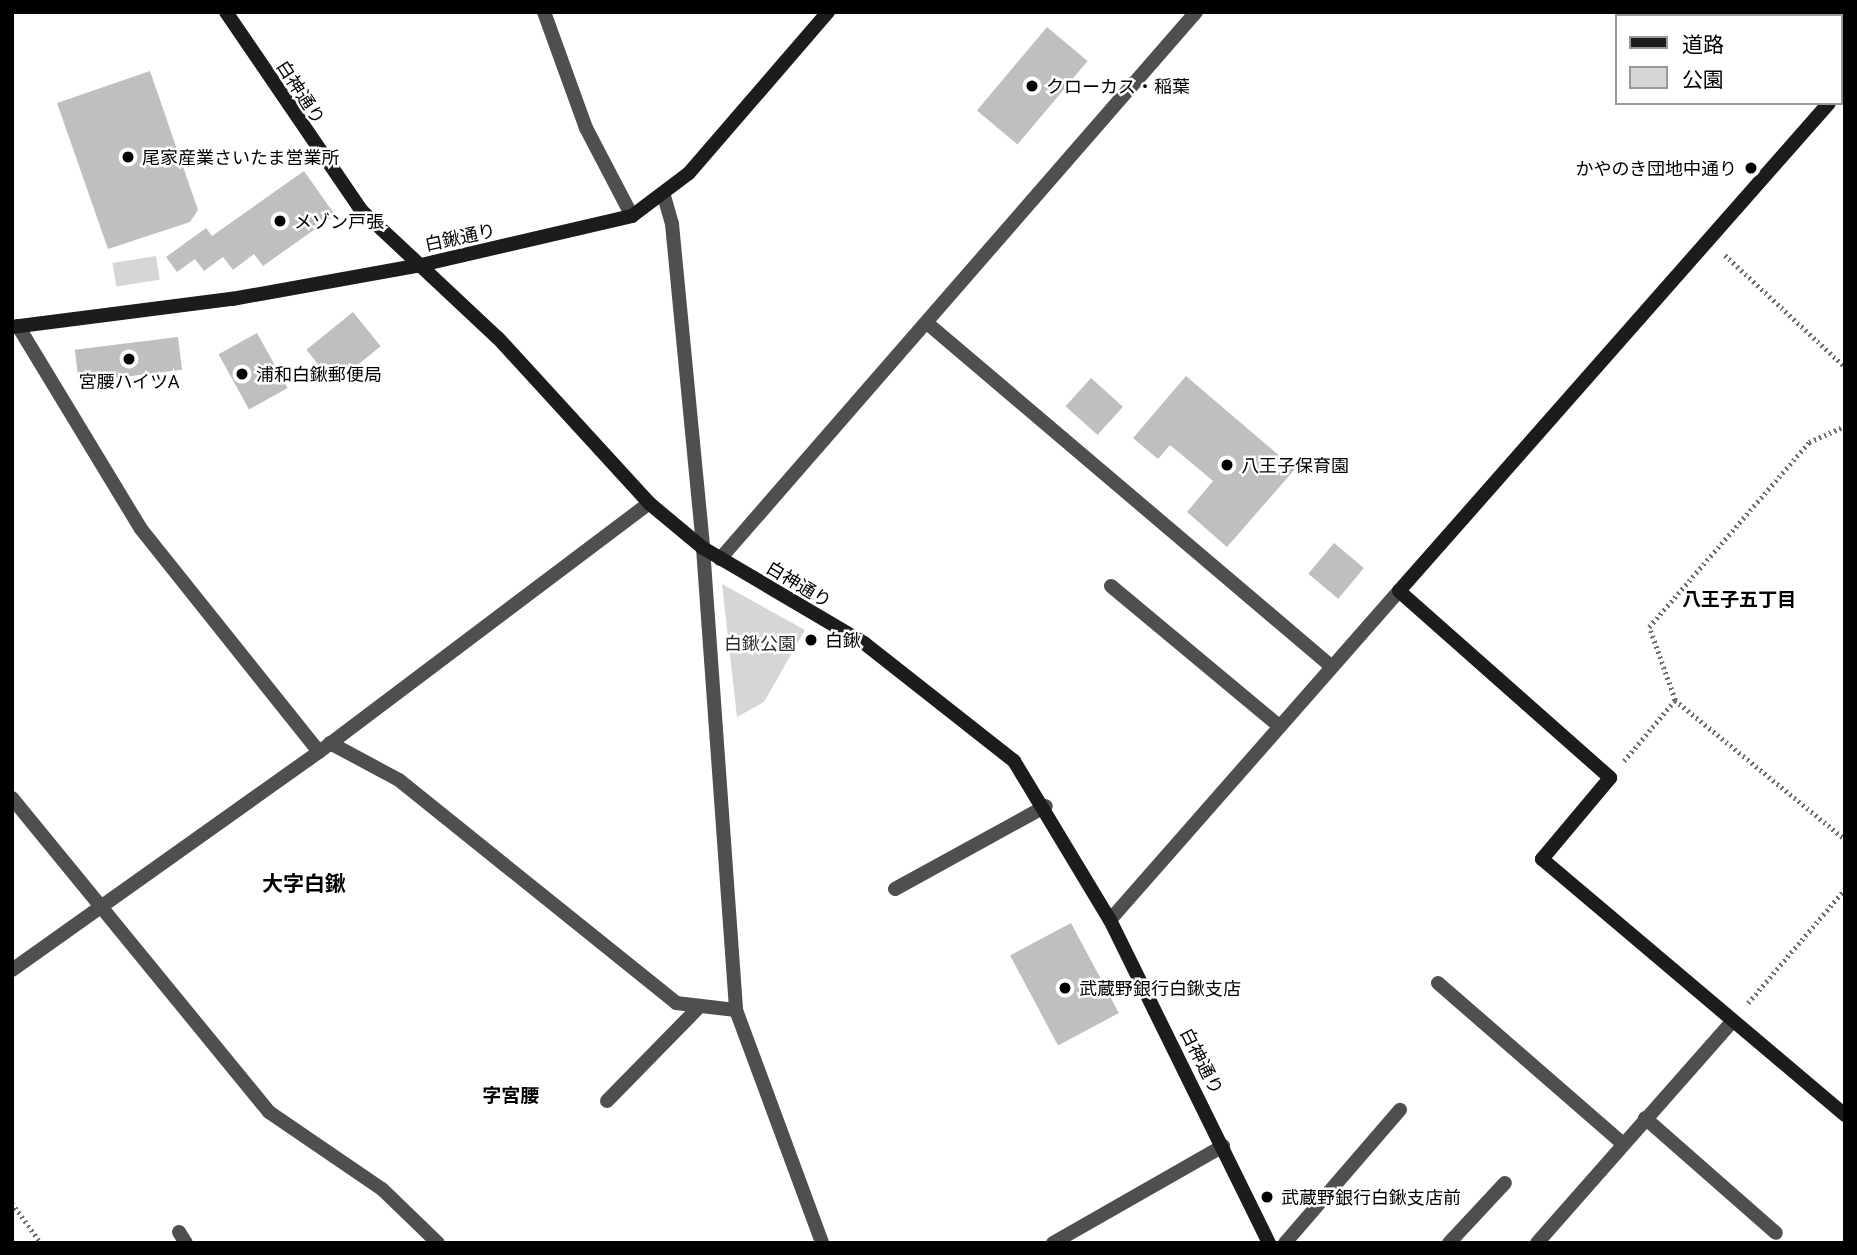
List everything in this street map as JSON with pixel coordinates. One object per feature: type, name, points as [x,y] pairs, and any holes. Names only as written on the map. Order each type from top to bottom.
[{"type":"street","name":"白神通り","points":[[226,12],[329,169],[361,210],[498,338],[649,503],[703,548],[864,643],[960,715],[1014,761],[1046,806],[1110,920],[1269,1243]]},
{"type":"street","points":[[544,12],[586,128],[632,216]]},
{"type":"street","name":"白鍬通り","points":[[15,327],[232,299],[421,265],[632,216],[664,196],[828,12]]},
{"type":"street","points":[[720,559],[1196,12]]},
{"type":"street","points":[[1110,920],[1827,105]]},
{"type":"street","points":[[664,196],[672,224],[703,548],[736,1010],[822,1243]]},
{"type":"street","points":[[926,323],[1332,667]]},
{"type":"street","points":[[15,327],[141,528],[325,747],[399,780],[676,1003],[736,1010]]},
{"type":"street","points":[[12,970],[101,910],[325,747],[649,503]]},
{"type":"street","points":[[1111,586],[1279,726]]},
{"type":"street","points":[[1399,591],[1610,778],[1542,859],[1845,1115]]},
{"type":"street","points":[[12,798],[269,1112],[382,1189],[438,1243]]},
{"type":"street","points":[[895,889],[1046,806]]},
{"type":"street","points":[[1438,983],[1623,1144]]},
{"type":"street","points":[[607,1101],[701,1006]]},
{"type":"street","points":[[1536,1243],[1732,1022]]},
{"type":"street","points":[[1285,1243],[1399,1110]]},
{"type":"street","points":[[1645,1118],[1776,1233]]},
{"type":"street","points":[[1053,1243],[1223,1146]]},
{"type":"street","points":[[1449,1243],[1505,1183]]},
{"type":"path","points":[[1709,240],[1845,367]]},
{"type":"path","points":[[1845,426],[1809,442],[1649,627],[1675,700],[1845,839]]},
{"type":"path","points":[[1610,778],[1675,700]]},
{"type":"path","points":[[1732,1022],[1845,889]]},
{"type":"path","points":[[12,1203],[41,1243]]},
{"type":"green space","points":[[156,256],[160,280],[116,287],[113,263]]},
{"type":"green space","name":"白鍬公園","points":[[722,584],[805,630],[764,702],[737,717]]},
{"type":"building","name":"クローカス・稲葉","points":[[1047,27],[1088,61],[1018,145],[977,110]]},
{"type":"building","points":[[150,71],[198,210],[190,222],[108,249],[57,103]]},
{"type":"building","name":"メゾン戸張","points":[[304,171],[335,215],[263,266],[254,254],[233,270],[223,257],[204,271],[195,259],[177,272],[166,257],[206,228],[212,236]]},
{"type":"building","points":[[353,312],[381,346],[334,384],[306,350]]},
{"type":"building","points":[[257,333],[288,388],[249,409],[219,354]]},
{"type":"building","name":"宮腰ハイツA","points":[[178,337],[182,370],[79,382],[75,350]]},
{"type":"building","points":[[1186,376],[1295,469],[1227,547],[1187,512],[1213,481],[1170,445],[1158,459],[1133,438]]},
{"type":"building","points":[[1091,378],[1123,407],[1098,435],[1066,406]]},
{"type":"building","points":[[1334,543],[1364,568],[1338,599],[1308,574]]},
{"type":"building","points":[[1071,923],[1119,1013],[1058,1045],[1010,955]]},
{"type":"place","name":"クローカス・稲葉","points":[[1032,86]]},
{"type":"place","name":"尾家産業さいたま営業所","points":[[128,157]]},
{"type":"place","name":"かやのき団地中通り","points":[[1751,168]]},
{"type":"place","name":"メゾン戸張","points":[[280,221]]},
{"type":"place","name":"宮腰ハイツA","points":[[129,359]]},
{"type":"place","name":"浦和白鍬郵便局","points":[[242,374]]},
{"type":"place","name":"八王子保育園","points":[[1227,465]]},
{"type":"place","name":"白鍬","points":[[811,640]]},
{"type":"place","name":"武蔵野銀行白鍬支店","points":[[1065,988]]},
{"type":"place","name":"武蔵野銀行白鍬支店前","points":[[1267,1197]]},
{"type":"district","name":"八王子五丁目","points":[[1739,600]]},
{"type":"district","name":"大字白鍬","points":[[304,883]]},
{"type":"district","name":"字宮腰","points":[[511,1096]]}]
